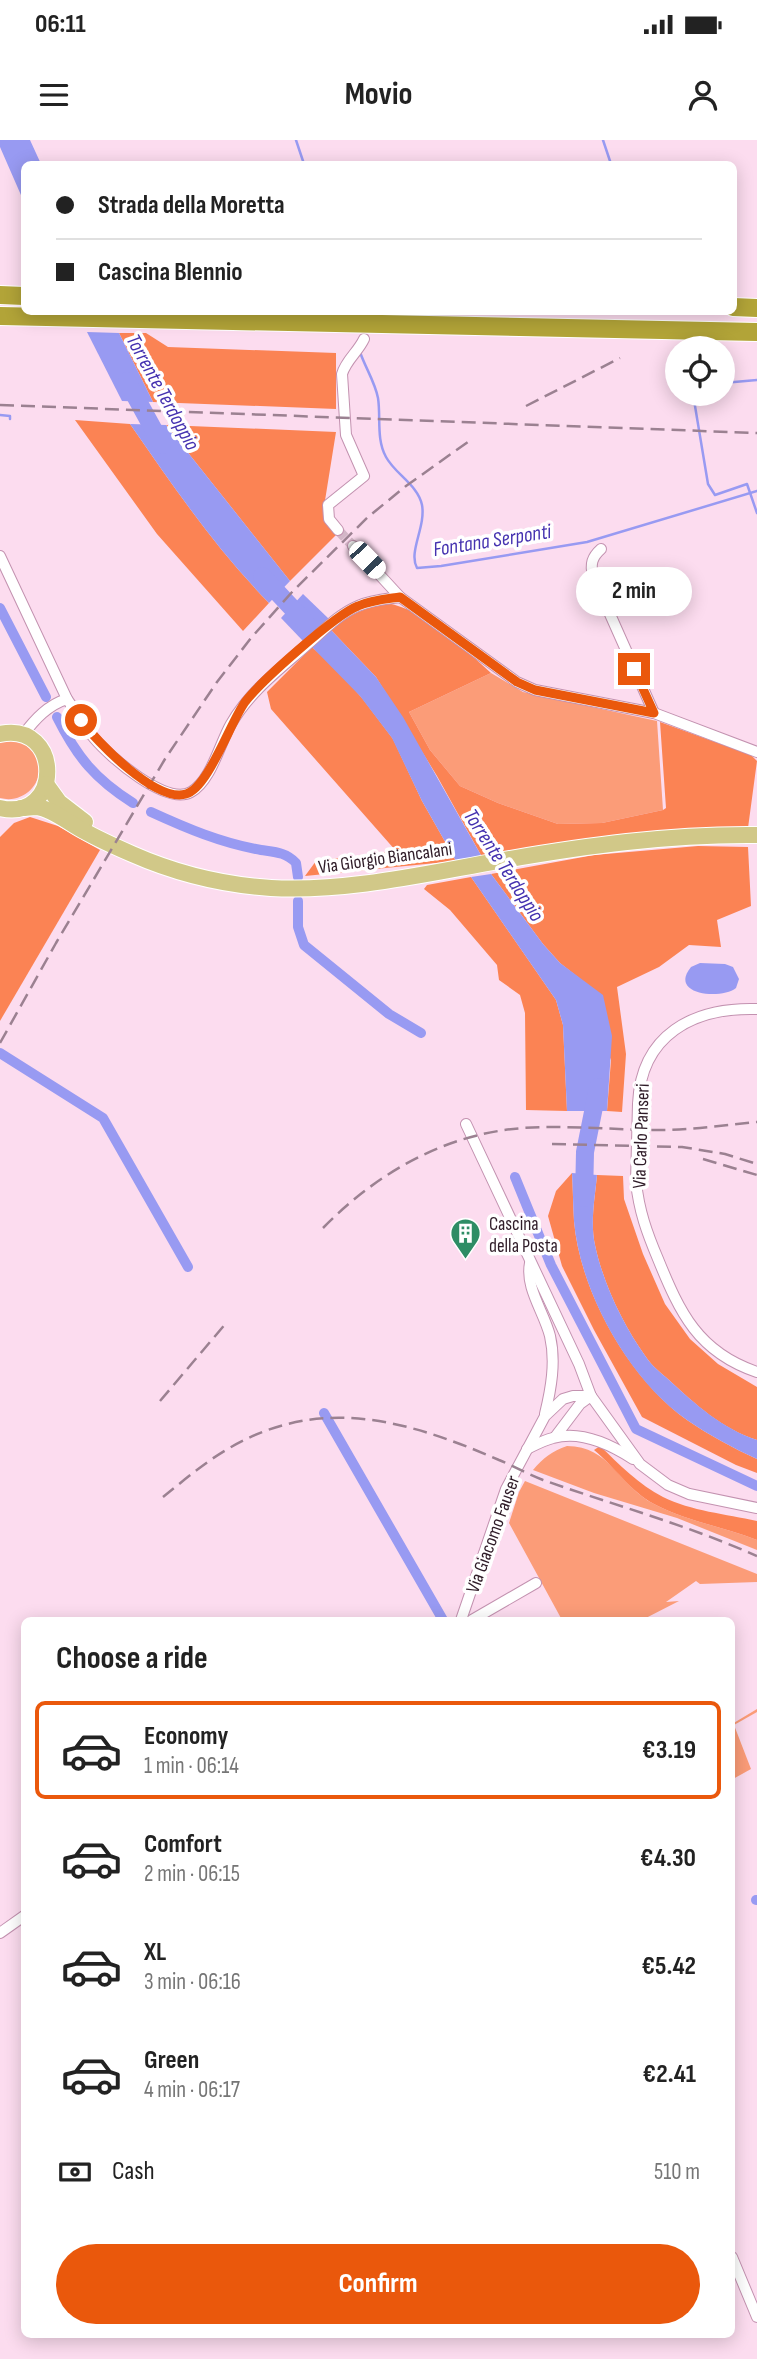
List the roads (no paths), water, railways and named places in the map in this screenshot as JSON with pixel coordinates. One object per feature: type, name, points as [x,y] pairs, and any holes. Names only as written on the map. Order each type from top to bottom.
[{"type":"highway","points":[[0,295],[21,296]]},
{"type":"highway","points":[[737,307],[757,307]]},
{"type":"highway","points":[[0,316],[162,319],[357,336],[757,332]]},
{"type":"main road","points":[[0,734],[23,735],[34,741],[47,761],[46,784],[41,794],[32,803],[21,808]]},
{"type":"main road","points":[[46,784],[64,807],[108,841]]},
{"type":"main road","points":[[0,808],[8,810],[37,807],[108,841]]},
{"type":"main road","name":"Via Giorgio Biancalani","points":[[108,841],[132,854],[173,869],[220,881],[246,886],[314,888],[397,879],[587,846],[684,836],[751,835]]},
{"type":"street","points":[[338,530],[329,519],[328,505],[365,476],[346,435],[342,374],[357,336]]},
{"type":"street","points":[[353,545],[400,597],[517,682],[535,690],[654,713],[757,752]]},
{"type":"street","points":[[601,549],[594,556],[591,566],[593,576],[654,713]]},
{"type":"street","points":[[0,556],[67,699],[95,739],[127,768],[162,791],[175,795],[185,795],[201,784],[230,726],[246,701],[339,617],[359,606],[400,597]]},
{"type":"street","points":[[23,735],[43,712],[57,702],[67,699]]},
{"type":"street","name":"Via Carlo Panseri","points":[[756,1008],[728,1009],[699,1016],[667,1036],[641,1078],[636,1182],[644,1228],[682,1314],[702,1338],[723,1356],[757,1372]]},
{"type":"street","points":[[466,1124],[592,1396],[640,1464]]},
{"type":"street","name":"Via Giacomo Fauser","points":[[530,1262],[527,1276],[551,1340],[551,1386],[545,1416]]},
{"type":"street","points":[[555,1437],[580,1404],[592,1396]]},
{"type":"street","name":"Via Giacomo Fauser","points":[[461,1617],[506,1489],[545,1416],[563,1399],[592,1396]]},
{"type":"street","points":[[526,1449],[555,1437],[586,1437],[612,1445],[668,1485],[689,1494],[757,1508]]},
{"type":"street","name":"Via Giacomo Fauser","points":[[477,1617],[536,1583]]},
{"type":"street","points":[[0,1933],[21,1918]]},
{"type":"street","points":[[735,2264],[757,2317]]},
{"type":"water","points":[[0,140],[30,140],[40,161],[21,161],[21,195],[0,147]]},
{"type":"water","points":[[87,332],[119,333],[153,402],[122,401]]},
{"type":"water","points":[[130,424],[166,425],[290,581],[269,603],[213,539]]},
{"type":"water","points":[[303,594],[329,619],[303,641],[281,618]]},
{"type":"water","points":[[331,630],[376,677],[403,717],[482,857],[456,861],[422,801],[392,738],[360,696],[312,647]]},
{"type":"water","points":[[491,874],[560,963],[603,995],[612,1036],[607,1111],[567,1111],[563,1025],[556,1000],[471,877]]},
{"type":"water","points":[[700,963],[733,967],[739,979],[736,988],[719,994],[691,989],[686,984],[686,976],[691,967]]},
{"type":"water","points":[[572,1173],[597,1175],[593,1219],[595,1245],[609,1289],[638,1345],[648,1360],[699,1407],[721,1423],[757,1440],[757,1459],[687,1420],[666,1403],[627,1358],[597,1305],[586,1276],[574,1221]]},
{"type":"waterway","name":"Fontana Serponti","points":[[296,140],[303,161]]},
{"type":"waterway","points":[[603,140],[610,161]]},
{"type":"waterway","name":"Fontana Serponti","points":[[360,352],[378,398],[383,450],[390,463],[416,491],[422,505],[422,522],[415,554],[417,568],[587,542],[757,491]]},
{"type":"waterway","points":[[735,382],[757,380]]},
{"type":"waterway","name":"Torrente Terdoppio","points":[[127,381],[162,445]]},
{"type":"waterway","points":[[695,406],[708,484],[715,495],[747,484],[757,513]]},
{"type":"waterway","points":[[0,415],[10,416],[10,419]]},
{"type":"waterway","name":"Torrente Terdoppio","points":[[262,576],[307,624]]},
{"type":"waterway","points":[[0,608],[46,697]]},
{"type":"waterway","points":[[57,717],[88,766],[133,803]]},
{"type":"waterway","points":[[151,812],[218,839],[284,855],[296,863],[298,877]]},
{"type":"waterway","points":[[298,901],[298,927],[304,945],[389,1014],[421,1033]]},
{"type":"waterway","points":[[0,1053],[103,1118],[188,1267]]},
{"type":"waterway","name":"Torrente Terdoppio","points":[[584,1198],[585,1152],[598,1087]]},
{"type":"waterway","points":[[515,1177],[551,1265],[636,1429],[757,1486]]},
{"type":"waterway","points":[[324,1413],[441,1617]]},
{"type":"tunnel","points":[[338,530],[353,546]]},
{"type":"railway","points":[[526,406],[620,358]]},
{"type":"railway","points":[[0,405],[757,433]]},
{"type":"railway","points":[[0,1043],[165,759],[217,682],[251,638],[293,591],[368,517],[472,439]]},
{"type":"railway","points":[[323,1228],[344,1208],[389,1174],[439,1148],[466,1138],[523,1128],[673,1130],[757,1122]]},
{"type":"railway","points":[[552,1144],[682,1147],[725,1154],[757,1164]]},
{"type":"railway","points":[[703,1159],[757,1175]]},
{"type":"railway","points":[[160,1401],[227,1322]]},
{"type":"railway","points":[[163,1497],[218,1455],[261,1433],[295,1422],[329,1418],[363,1419],[397,1424],[431,1434],[505,1462],[543,1480],[677,1525],[757,1556]]},
{"type":"place","name":"Cascina della Posta","points":[[466,1261]]}]
